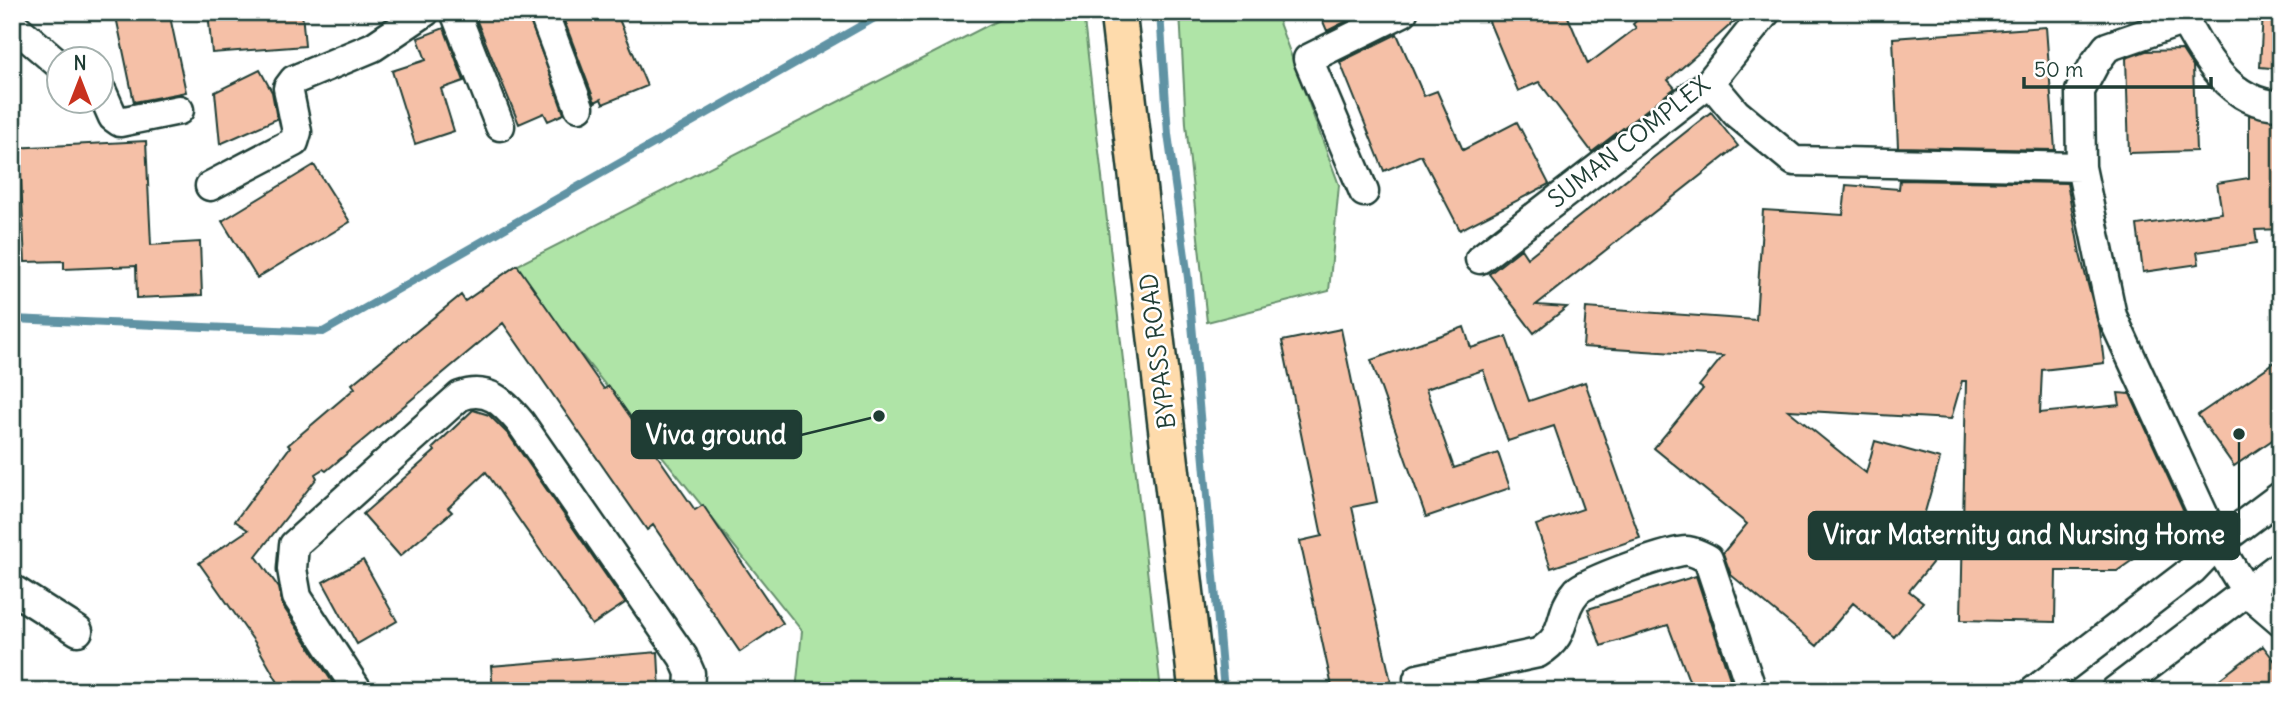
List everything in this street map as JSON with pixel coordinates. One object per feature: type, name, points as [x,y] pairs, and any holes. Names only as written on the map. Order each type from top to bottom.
[{"type":"main road","name":"BYPASS ROAD","points":[[1118,12],[1197,691]]},
{"type":"street","points":[[210,186],[294,142],[297,132],[289,88],[294,80],[373,47],[425,12]]},
{"type":"street","points":[[455,12],[500,126]]},
{"type":"street","points":[[543,12],[579,107]]},
{"type":"street","points":[[1364,192],[1308,59],[1403,12]]},
{"type":"street","name":"SUMAN COMPLEX","points":[[1480,259],[1710,82],[1766,12]]},
{"type":"street","points":[[2281,105],[2247,99],[2217,74],[2182,16],[2107,47],[2080,91],[2081,167],[2112,316],[2217,544],[2246,591],[2281,621]]},
{"type":"street","points":[[12,24],[46,53]]},
{"type":"street","points":[[1710,82],[1736,113],[1794,161],[2081,167]]},
{"type":"street","points":[[113,116],[120,121],[178,110]]},
{"type":"street","points":[[358,691],[297,597],[292,569],[294,545],[460,396],[471,392],[495,396],[520,422],[683,657],[690,673],[689,691]]},
{"type":"street","points":[[2034,691],[2192,570],[2217,544],[2281,496]]},
{"type":"street","points":[[1418,679],[1538,653],[1552,645],[1559,636],[1569,604],[1578,590],[1592,580],[1685,550],[1708,559],[1752,691]]},
{"type":"street","points":[[2115,691],[2281,565]]},
{"type":"street","points":[[12,589],[78,631]]},
{"type":"green space","points":[[1014,12],[1083,12],[1161,691],[796,691],[802,631],[512,268]]},
{"type":"green space","points":[[1180,12],[1275,12],[1339,185],[1329,291],[1207,322],[1186,124]]},
{"type":"building","points":[[115,12],[169,12],[186,92],[134,102]]},
{"type":"building","points":[[208,12],[302,12],[305,46],[212,53]]},
{"type":"building","points":[[492,12],[527,12],[564,114],[548,121],[544,113],[519,124],[476,19]]},
{"type":"building","points":[[561,12],[616,12],[647,86],[603,104],[601,99],[595,102]]},
{"type":"building","points":[[1319,12],[1365,12],[1327,31]]},
{"type":"building","points":[[1485,12],[1566,12],[1588,64],[1636,28],[1633,24],[1646,12],[1745,12],[1668,80],[1675,88],[1592,152],[1539,82],[1518,91]]},
{"type":"building","points":[[2263,12],[2281,12],[2281,69],[2260,67]]},
{"type":"building","points":[[2046,27],[2055,150],[1898,147],[1893,38]]},
{"type":"building","points":[[444,28],[464,81],[441,89],[454,131],[415,144],[392,71],[426,60],[418,38]]},
{"type":"building","points":[[1397,34],[1424,96],[1437,91],[1463,150],[1517,122],[1549,184],[1460,230],[1421,155],[1384,171],[1340,62]]},
{"type":"building","points":[[2182,50],[2193,67],[2196,151],[2129,153],[2126,58],[2146,51]]},
{"type":"building","points":[[260,70],[272,92],[277,119],[220,144],[215,92]]},
{"type":"building","points":[[1711,112],[1738,146],[1536,305],[1567,307],[1534,333],[1489,274],[1521,249],[1527,258]]},
{"type":"building","points":[[2249,115],[2281,121],[2281,229],[2255,230],[2257,243],[2197,252],[2199,264],[2143,272],[2137,225],[2222,213],[2217,183],[2249,178]]},
{"type":"building","points":[[146,141],[151,245],[200,242],[202,295],[137,298],[136,266],[64,269],[64,261],[25,262],[21,180],[12,181],[12,148]]},
{"type":"building","points":[[314,165],[350,222],[257,278],[222,221]]},
{"type":"building","points":[[1900,180],[2067,183],[2080,254],[2100,330],[2104,363],[2042,370],[2040,413],[2120,405],[2118,393],[2130,394],[2188,521],[2117,571],[2056,571],[2055,622],[1961,620],[1966,381],[1962,381],[1951,419],[1788,410],[1866,473],[1875,441],[1940,459],[1923,519],[1950,541],[1909,591],[1923,602],[1894,637],[1853,603],[1817,646],[1731,575],[1723,553],[1747,524],[1654,448],[1703,389],[1699,386],[1723,356],[1583,347],[1586,308],[1756,320],[1763,210],[1843,215],[1846,185],[1899,189]]},
{"type":"building","points":[[517,265],[604,389],[609,386],[695,510],[703,505],[783,623],[740,652],[653,525],[647,530],[503,323],[326,471],[323,469],[315,474],[317,478],[256,556],[279,588],[283,606],[338,691],[283,691],[256,644],[199,563],[248,530],[235,521],[290,447],[288,445],[355,388],[352,384],[461,295],[465,301]]},
{"type":"building","points":[[1464,327],[1471,348],[1506,337],[1529,401],[1585,382],[1640,538],[1551,568],[1536,525],[1583,509],[1554,426],[1508,441],[1483,370],[1426,389],[1454,468],[1498,453],[1510,488],[1426,517],[1371,360]]},
{"type":"building","points":[[1341,329],[1377,502],[1352,507],[1391,682],[1352,691],[1333,691],[1300,541],[1322,536],[1282,341]]},
{"type":"building","points":[[2281,358],[2281,434],[2234,466],[2198,415]]},
{"type":"building","points":[[473,410],[489,415],[509,435],[625,603],[592,625],[486,472],[448,508],[452,512],[400,556],[363,514],[435,451],[433,448]]},
{"type":"building","points":[[363,560],[397,621],[357,644],[323,582]]},
{"type":"building","points":[[1696,576],[1734,691],[1693,691],[1668,625],[1601,646],[1588,609]]},
{"type":"building","points":[[2263,646],[2281,669],[2281,691],[2204,691]]},
{"type":"building","points":[[658,652],[660,691],[493,691],[491,666]]},
{"type":"waterway","points":[[12,319],[323,332],[885,12]]},
{"type":"waterway","points":[[1160,12],[1168,134],[1188,278],[1224,691]]},
{"type":"place","name":"Viva ground","points":[[879,416]]},
{"type":"place","name":"Virar Maternity and Nursing Home","points":[[2239,434]]}]
